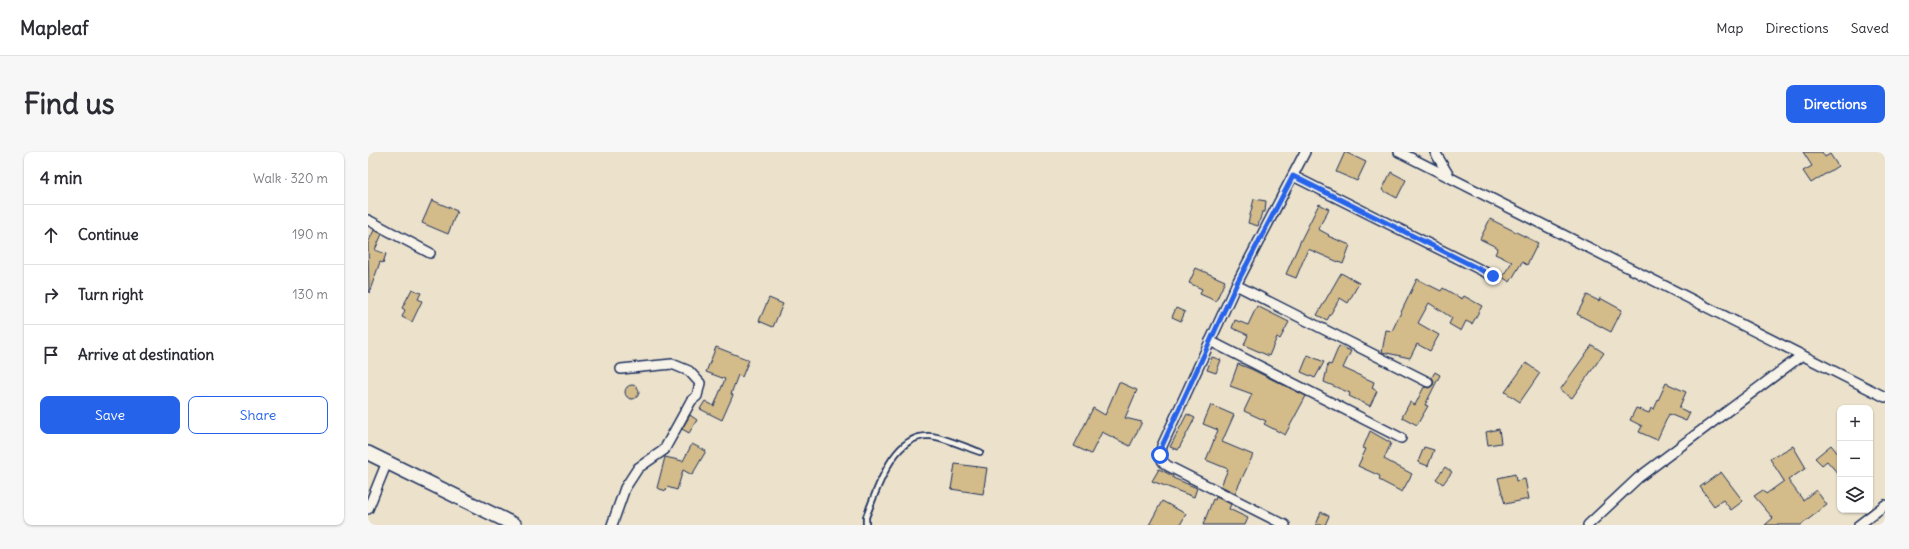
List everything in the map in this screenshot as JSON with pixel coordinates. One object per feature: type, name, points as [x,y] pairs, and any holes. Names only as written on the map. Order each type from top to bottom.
[{"type":"street","points":[[1285,525],[1163,462],[1160,455],[1162,446],[1236,285],[1305,152]]},
{"type":"street","points":[[1400,152],[1801,356],[1885,397]]},
{"type":"street","points":[[1435,152],[1449,176]]},
{"type":"street","points":[[1293,176],[1493,276]]},
{"type":"street","points":[[368,220],[430,253]]},
{"type":"street","points":[[1236,285],[1428,382]]},
{"type":"street","points":[[1210,341],[1401,438]]},
{"type":"street","points":[[1588,525],[1638,478],[1801,356]]},
{"type":"street","points":[[612,525],[625,488],[638,468],[664,450],[691,402],[697,396],[700,383],[689,371],[672,364],[621,368]]},
{"type":"street","points":[[368,453],[515,525]]},
{"type":"street","points":[[368,509],[387,462]]},
{"type":"street","points":[[1859,525],[1885,505]]},
{"type":"lane","points":[[866,525],[866,517],[889,462],[907,441],[930,436],[980,452]]},
{"type":"building","points":[[1345,152],[1366,162],[1357,181],[1336,172]]},
{"type":"building","points":[[1803,152],[1822,152],[1825,157],[1830,154],[1838,166],[1811,183],[1803,171],[1812,166]]},
{"type":"building","points":[[1391,172],[1406,180],[1397,198],[1382,190]]},
{"type":"building","points":[[1254,199],[1266,201],[1265,212],[1262,212],[1258,226],[1248,223]]},
{"type":"building","points":[[432,200],[457,211],[448,234],[422,223]]},
{"type":"building","points":[[1319,204],[1329,209],[1318,229],[1329,235],[1328,236],[1350,245],[1343,264],[1308,249],[1296,278],[1286,274]]},
{"type":"building","points":[[1490,219],[1538,243],[1527,265],[1522,262],[1510,282],[1502,277],[1512,262],[1495,254],[1498,248],[1480,239]]},
{"type":"building","points":[[374,230],[382,234],[375,250],[386,254],[383,263],[380,262],[369,293],[368,243]]},
{"type":"building","points":[[1196,268],[1225,281],[1216,301],[1200,294],[1202,289],[1189,283]]},
{"type":"building","points":[[1341,273],[1359,283],[1348,303],[1340,298],[1327,320],[1317,315]]},
{"type":"building","points":[[1417,279],[1441,291],[1443,288],[1462,299],[1464,296],[1482,306],[1472,324],[1466,321],[1461,331],[1449,324],[1452,318],[1429,303],[1418,323],[1439,335],[1430,351],[1417,344],[1410,358],[1382,352],[1386,330],[1392,331]]},
{"type":"building","points":[[412,289],[421,293],[418,299],[422,301],[412,322],[402,317],[405,310],[402,308]]},
{"type":"building","points":[[1587,295],[1599,301],[1600,298],[1622,310],[1611,332],[1577,314]]},
{"type":"building","points":[[769,298],[783,304],[773,327],[759,321]]},
{"type":"building","points":[[1257,306],[1289,322],[1280,339],[1277,337],[1269,356],[1244,345],[1248,335],[1232,328],[1235,320],[1248,325]]},
{"type":"building","points":[[1176,308],[1185,312],[1181,321],[1172,317]]},
{"type":"building","points":[[1592,345],[1604,353],[1572,398],[1560,390]]},
{"type":"building","points":[[1339,346],[1351,351],[1343,368],[1374,382],[1372,388],[1377,391],[1370,406],[1349,396],[1350,393],[1324,382],[1328,364],[1331,365]]},
{"type":"building","points":[[716,347],[749,360],[742,377],[738,375],[731,394],[733,395],[722,420],[700,409],[705,401],[714,406],[725,379],[706,372]]},
{"type":"building","points":[[1308,355],[1324,362],[1315,378],[1301,372]]},
{"type":"building","points":[[1212,357],[1221,360],[1216,373],[1207,370]]},
{"type":"building","points":[[1526,363],[1540,373],[1520,402],[1505,392]]},
{"type":"building","points":[[1238,364],[1306,396],[1285,435],[1264,424],[1266,421],[1244,411],[1252,394],[1230,386]]},
{"type":"building","points":[[1435,372],[1440,375],[1425,405],[1428,406],[1417,425],[1402,417],[1410,402],[1415,405],[1424,387],[1429,388],[1433,385],[1434,381],[1432,377]]},
{"type":"building","points":[[1119,382],[1137,390],[1125,418],[1142,422],[1130,446],[1102,432],[1091,454],[1074,446],[1093,408],[1105,415]]},
{"type":"building","points":[[1666,383],[1686,392],[1679,408],[1690,413],[1686,421],[1669,414],[1657,440],[1639,432],[1642,426],[1630,420],[1636,408],[1649,413],[1651,408],[1654,409]]},
{"type":"building","points":[[632,385],[637,387],[639,392],[637,397],[632,399],[627,397],[625,392],[627,387]]},
{"type":"building","points":[[1211,405],[1234,415],[1222,442],[1253,455],[1235,493],[1221,486],[1228,469],[1206,460],[1218,430],[1203,424]]},
{"type":"building","points":[[1187,414],[1195,418],[1178,450],[1170,447]]},
{"type":"building","points":[[690,415],[697,420],[689,433],[682,429]]},
{"type":"building","points":[[1499,429],[1501,443],[1488,445],[1486,432]]},
{"type":"building","points":[[1370,431],[1391,443],[1384,459],[1412,474],[1402,492],[1379,480],[1380,476],[1358,466],[1366,449],[1363,448]]},
{"type":"building","points":[[692,444],[706,451],[692,475],[683,470],[677,490],[667,487],[666,491],[657,488],[665,457],[683,461]]},
{"type":"building","points":[[1831,445],[1837,452],[1837,473],[1827,461],[1822,465],[1815,458]]},
{"type":"building","points":[[1793,446],[1806,468],[1788,480],[1803,500],[1816,490],[1827,505],[1801,525],[1765,525],[1773,518],[1754,496],[1763,490],[1766,494],[1784,481],[1770,459]]},
{"type":"building","points":[[1424,447],[1434,450],[1428,466],[1418,462]]},
{"type":"building","points":[[955,464],[987,468],[983,494],[951,489]]},
{"type":"building","points":[[1445,467],[1452,472],[1443,484],[1436,479]]},
{"type":"building","points":[[1159,469],[1173,476],[1173,478],[1197,488],[1194,497],[1152,481]]},
{"type":"building","points":[[1721,472],[1743,501],[1731,510],[1723,500],[1714,506],[1700,487]]},
{"type":"building","points":[[1515,474],[1516,481],[1525,479],[1529,499],[1505,504],[1498,478]]},
{"type":"building","points":[[1216,497],[1231,504],[1229,509],[1248,518],[1245,525],[1203,525],[1213,499],[1215,500]]},
{"type":"building","points":[[1162,501],[1186,514],[1180,525],[1149,525]]},
{"type":"building","points":[[1321,512],[1329,516],[1325,525],[1316,525]]},
{"type":"route","points":[[1160,455],[1162,446],[1236,285],[1293,176],[1493,276]]}]
